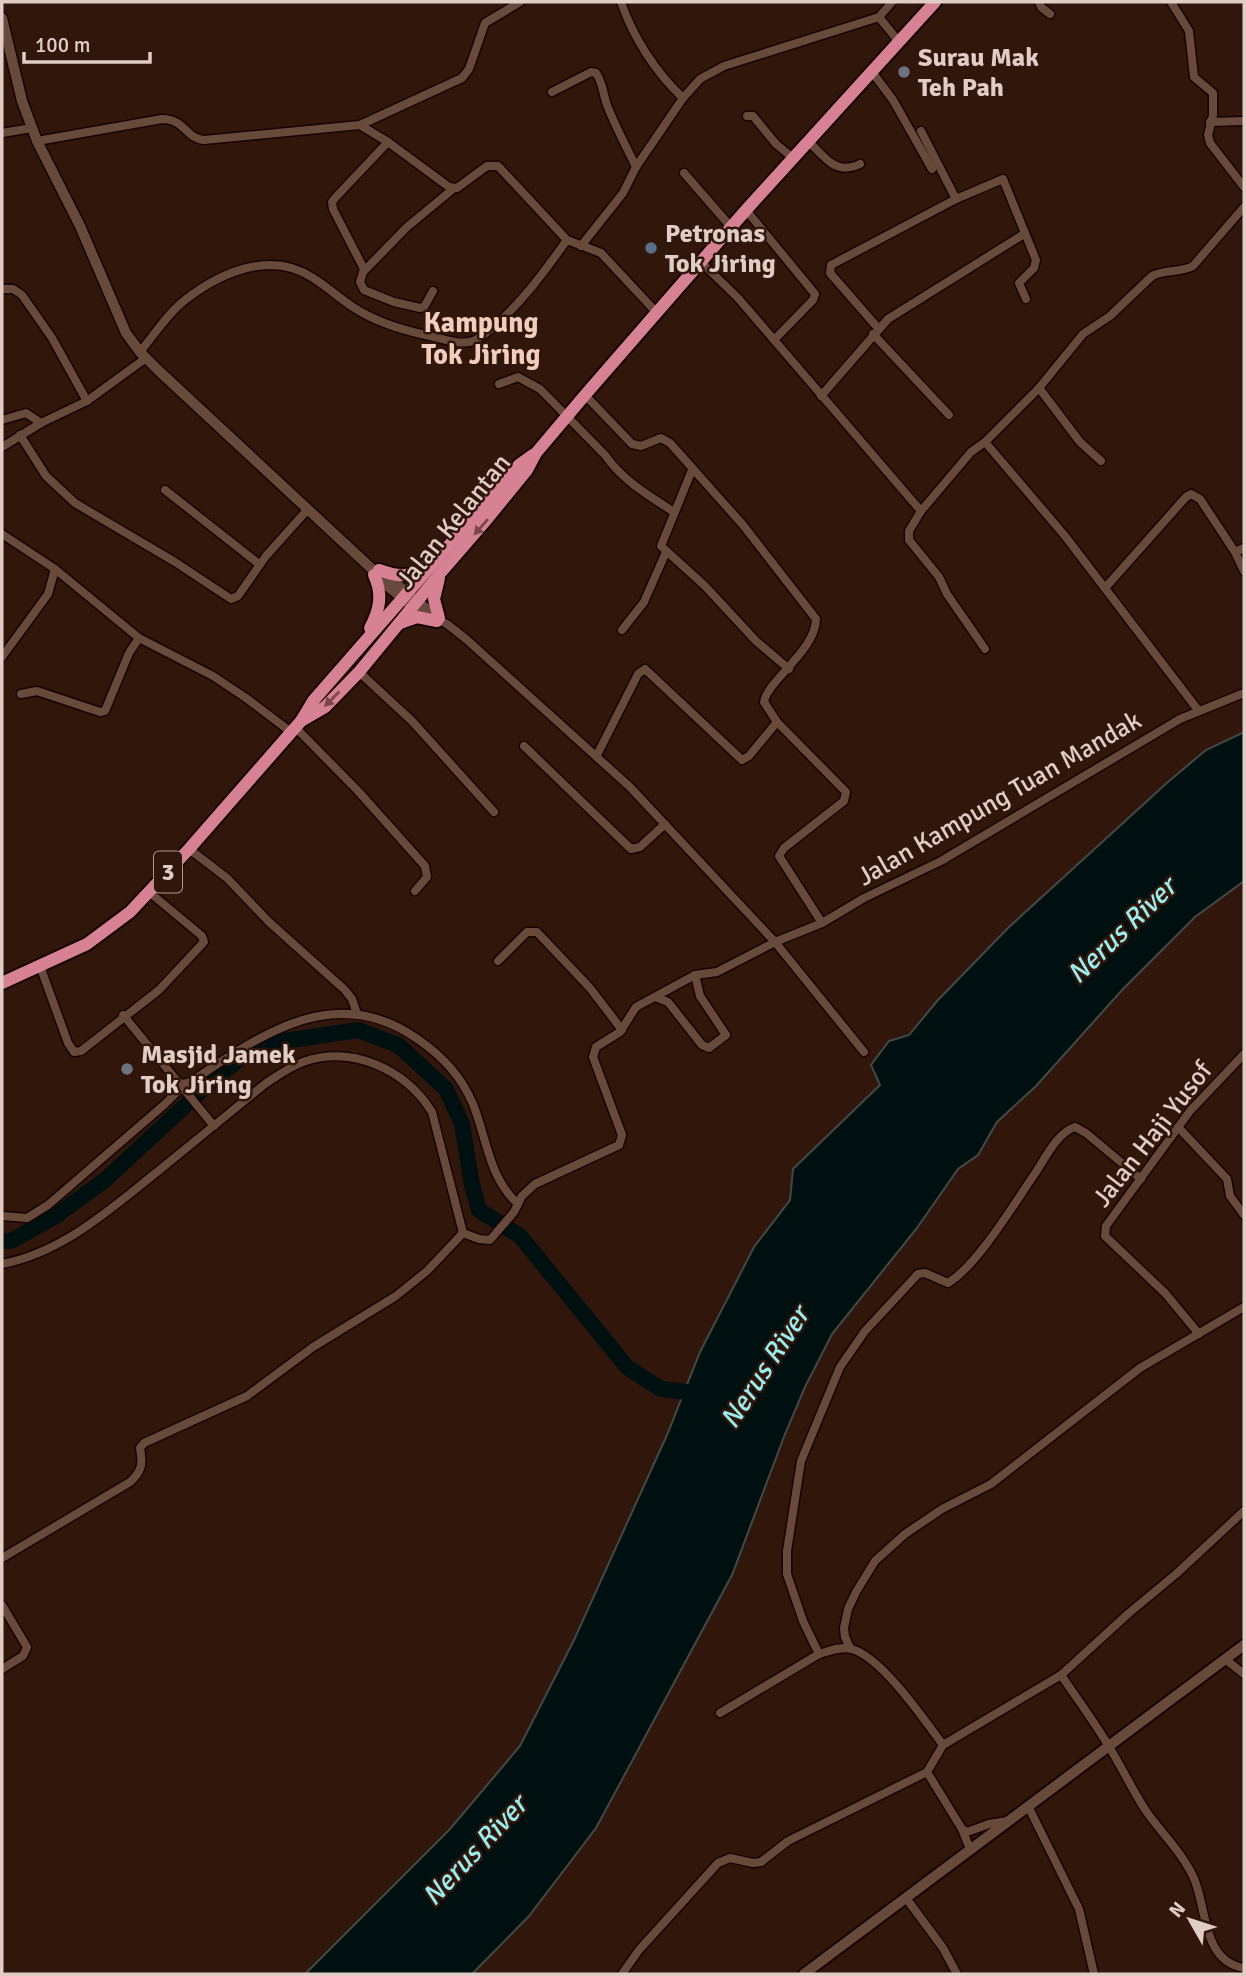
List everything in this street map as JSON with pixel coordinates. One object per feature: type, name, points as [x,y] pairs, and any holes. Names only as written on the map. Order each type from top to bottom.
[{"type":"highway","name":"3","points":[[536,453],[746,210],[935,2]]},
{"type":"highway","name":"Jalan Kelantan","points":[[2,983],[87,944],[110,929],[149,892],[296,726],[313,701],[404,595],[519,465],[536,453]]},
{"type":"highway","name":"Jalan Kelantan","points":[[296,726],[325,707],[359,672],[527,470],[536,453]]},
{"type":"highway","points":[[360,647],[379,608],[379,587],[375,571],[408,576],[448,547]]},
{"type":"highway","points":[[399,623],[418,618],[439,620],[434,599],[442,571]]},
{"type":"main road","points":[[804,1974],[1244,1645]]},
{"type":"street","points":[[37,141],[162,119],[178,121],[196,139],[204,140],[360,125],[462,78],[469,69],[485,23],[520,2]]},
{"type":"street","points":[[621,2],[629,22],[660,73],[683,98]]},
{"type":"street","points":[[581,246],[623,193],[636,167],[683,98],[700,79],[714,70],[879,17],[892,2]]},
{"type":"street","points":[[1039,2],[1050,15]]},
{"type":"street","points":[[1171,2],[1189,31],[1194,77],[1213,93],[1213,116],[1208,135],[1210,143],[1244,187]]},
{"type":"street","points":[[879,17],[899,42]]},
{"type":"street","points":[[2,18],[22,101],[37,141],[80,226],[121,324],[143,355],[375,571],[466,639],[597,755],[775,942],[864,1052]]},
{"type":"street","points":[[552,92],[591,72],[596,73],[601,81],[606,103],[636,167]]},
{"type":"street","points":[[872,72],[893,100],[932,169]]},
{"type":"street","points":[[747,116],[753,116],[776,144],[793,158]]},
{"type":"street","points":[[1210,122],[1244,121]]},
{"type":"street","points":[[360,125],[453,189]]},
{"type":"street","points":[[2,133],[32,128]]},
{"type":"street","points":[[921,131],[956,199]]},
{"type":"street","points":[[808,141],[836,167],[852,169],[860,164]]},
{"type":"street","points":[[365,271],[332,206],[335,198],[388,142]]},
{"type":"street","points":[[433,291],[422,307],[394,302],[362,288],[360,279],[407,227],[453,189],[487,166],[498,166],[567,240],[601,253],[657,313]]},
{"type":"street","points":[[684,173],[731,227]]},
{"type":"street","points":[[949,415],[830,274],[831,265],[956,199],[1003,179],[1036,264],[1019,283],[1026,299]]},
{"type":"street","points":[[985,649],[947,594],[939,577],[909,540],[909,531],[921,512],[971,452],[985,442],[1039,387],[1083,334],[1110,316],[1152,276],[1193,266],[1244,207]]},
{"type":"street","points":[[746,210],[815,294],[813,300],[774,340]]},
{"type":"street","points":[[821,396],[876,331],[902,308],[1024,234]]},
{"type":"street","points":[[2,447],[41,423],[87,401],[143,355],[184,301],[218,279],[253,265],[281,265],[312,276],[342,300],[376,319],[409,332],[471,342],[504,318],[522,299],[567,240]]},
{"type":"street","points":[[701,262],[728,287],[921,512]]},
{"type":"street","points":[[2,289],[13,289],[22,295],[52,338],[87,401]]},
{"type":"street","points":[[499,384],[522,377],[540,389],[606,455],[612,465],[642,491],[674,512]]},
{"type":"street","points":[[1039,387],[1080,442],[1101,461]]},
{"type":"street","points":[[585,395],[632,444],[641,446],[656,439],[665,439],[750,533],[782,577],[814,614],[816,627],[789,668],[764,697],[766,709],[777,722],[846,792],[844,801],[784,848],[779,856],[822,923]]},
{"type":"street","points":[[2,420],[26,414],[41,423]]},
{"type":"street","points":[[20,435],[46,475],[75,503],[175,562],[231,599],[238,596],[260,564],[308,509]]},
{"type":"street","points":[[985,442],[1065,536],[1198,710]]},
{"type":"street","points":[[692,470],[661,546],[705,586],[756,641],[789,668]]},
{"type":"street","points":[[165,489],[260,564]]},
{"type":"street","points":[[1105,588],[1185,497],[1191,495],[1200,499],[1240,550],[1244,571]]},
{"type":"street","points":[[2,534],[55,569],[139,638],[214,676],[296,726],[358,790],[425,866],[427,877],[415,891]]},
{"type":"street","points":[[622,630],[643,602],[666,552]]},
{"type":"street","points":[[2,657],[48,594],[55,569]]},
{"type":"street","points":[[21,694],[37,691],[100,712],[105,711],[139,638]]},
{"type":"street","points":[[597,755],[638,674],[645,669],[742,760],[749,756],[777,722]]},
{"type":"street","points":[[359,672],[412,721],[494,812]]},
{"type":"street","name":"Jalan Kampung Tuan Mandak","points":[[463,1233],[490,1240],[516,1208],[522,1196],[535,1184],[619,1145],[622,1135],[593,1057],[596,1047],[622,1030],[631,1012],[695,975],[717,972],[775,942],[822,923],[864,898],[941,861],[1079,777],[1198,710],[1244,692]]},
{"type":"street","points":[[524,746],[631,849],[640,848],[665,824]]},
{"type":"street","points":[[189,849],[227,878],[269,922],[345,990],[352,999],[357,1014]]},
{"type":"street","points":[[40,966],[68,1043],[74,1052],[81,1051],[164,985],[204,942],[202,936],[149,892]]},
{"type":"street","points":[[498,961],[527,932],[537,932],[590,988],[622,1030]]},
{"type":"street","points":[[655,998],[668,1002],[702,1045],[712,1047],[726,1035],[701,996],[695,975]]},
{"type":"street","points":[[179,1085],[192,1081],[266,1034],[298,1020],[336,1014],[357,1014],[382,1019],[400,1026],[426,1045],[455,1072],[473,1104],[495,1173],[516,1208]]},
{"type":"street","points":[[123,1015],[214,1126]]},
{"type":"street","name":"Jalan Haji Yusof","points":[[1199,1334],[1165,1293],[1105,1236],[1106,1226],[1178,1127],[1244,1054]]},
{"type":"street","points":[[2,1264],[46,1251],[73,1236],[284,1070],[324,1057],[358,1058],[386,1068],[411,1086],[432,1112],[463,1233],[427,1271],[380,1307],[304,1353],[247,1396],[144,1443],[140,1448],[143,1463],[141,1469],[130,1482],[2,1558]]},
{"type":"street","points":[[2,1216],[27,1218],[48,1205],[165,1104],[178,1091],[179,1085]]},
{"type":"street","points":[[819,1654],[790,1586],[787,1550],[797,1479],[805,1450],[834,1380],[850,1352],[912,1278],[925,1273],[948,1283],[965,1268],[1004,1219],[1054,1146],[1070,1129],[1075,1127],[1086,1133],[1141,1179]]},
{"type":"street","points":[[1178,1127],[1227,1180],[1231,1200],[1244,1215]]},
{"type":"street","points":[[943,1745],[873,1661],[850,1648],[845,1637],[848,1609],[866,1573],[883,1553],[923,1521],[991,1484],[1130,1375],[1244,1307]]},
{"type":"street","points":[[622,1974],[657,1930],[712,1868],[724,1859],[754,1863],[761,1861],[788,1840],[927,1772],[943,1745],[1061,1675],[1244,1511]]},
{"type":"street","points":[[2,1605],[27,1647],[23,1656],[2,1669]]},
{"type":"street","points":[[720,1713],[819,1654],[850,1648]]},
{"type":"street","points":[[1225,1659],[1244,1674]]},
{"type":"street","points":[[1061,1675],[1110,1747],[1140,1802],[1183,1860],[1195,1881],[1212,1944],[1222,1957],[1244,1968]]},
{"type":"street","points":[[927,1772],[970,1849]]},
{"type":"street","points":[[1028,1806],[1079,1909],[1094,1974]]},
{"type":"street","points":[[961,1829],[967,1832],[1008,1821]]},
{"type":"street","points":[[906,1898],[938,1941],[957,1974]]},
{"type":"water","name":"Nerus River","points":[[1244,732],[1244,881],[1195,917],[1123,989],[1036,1086],[997,1122],[978,1155],[958,1169],[917,1228],[832,1334],[785,1434],[732,1575],[596,1828],[529,1916],[472,1974],[305,1974],[450,1829],[520,1746],[574,1640],[667,1435],[700,1352],[754,1247],[790,1200],[793,1169],[880,1085],[871,1065],[889,1041],[909,1035],[938,1000],[1009,927],[1169,781],[1206,750]]},
{"type":"waterway","points":[[2,1241],[11,1241],[54,1217],[105,1180],[214,1079],[257,1045],[358,1030],[398,1045],[446,1089],[462,1124],[479,1210],[520,1236],[627,1367],[661,1389],[704,1394]]},
{"type":"place","name":"Surau Mak Teh Pah","points":[[904,72]]},
{"type":"place","name":"Petronas Tok Jiring","points":[[651,248]]},
{"type":"place","name":"Masjid Jamek Tok Jiring","points":[[127,1069]]},
{"type":"district","name":"Kampung Tok Jiring","points":[[481,338]]}]
